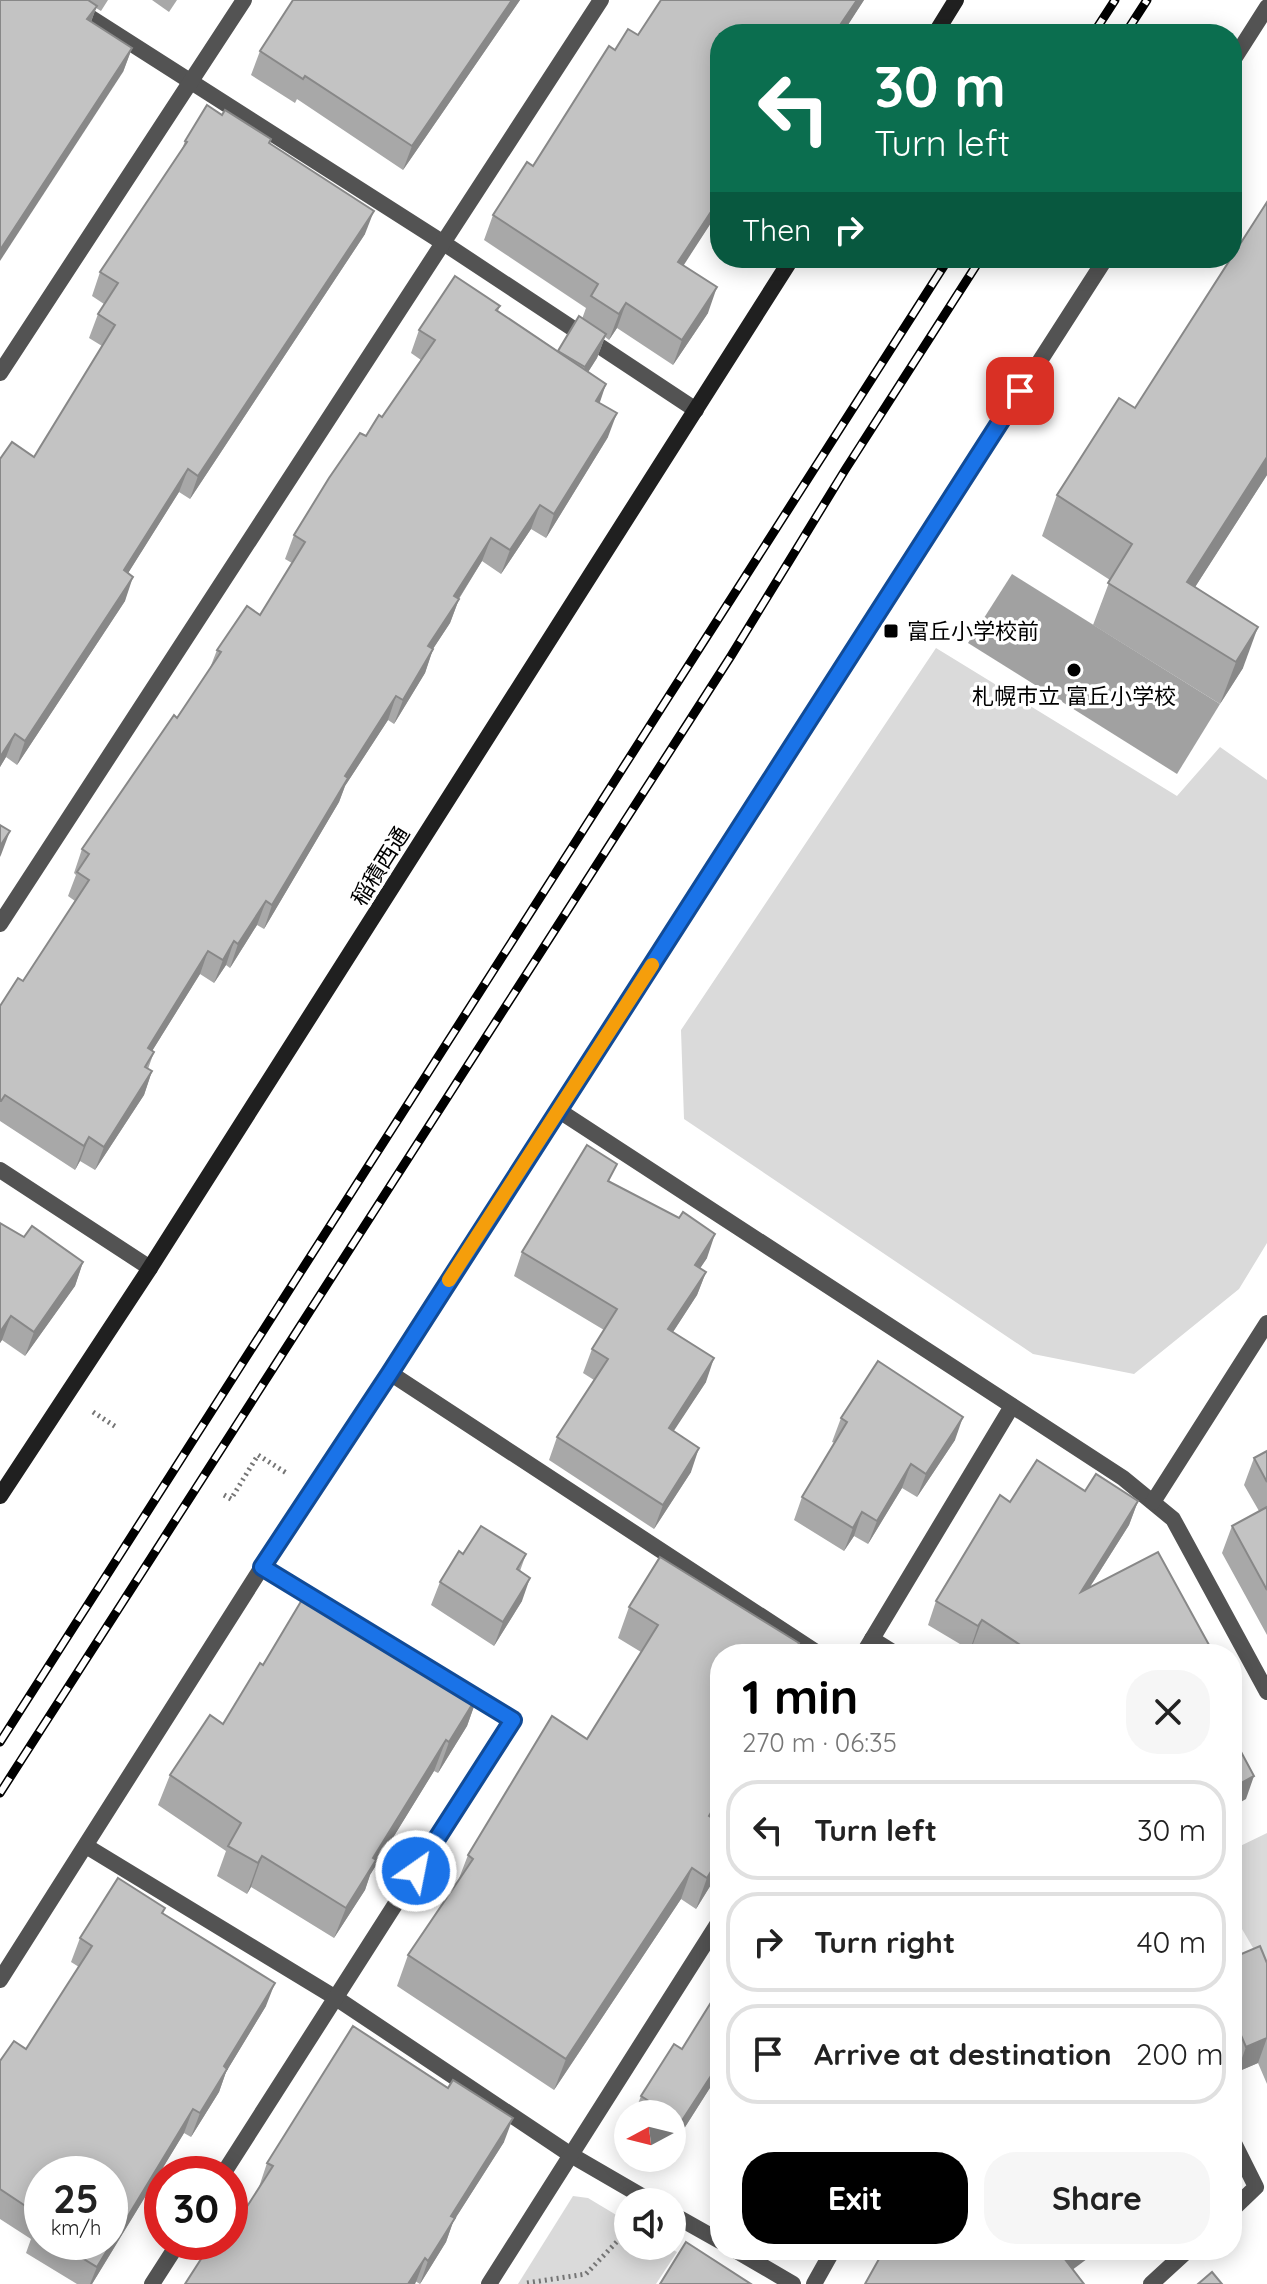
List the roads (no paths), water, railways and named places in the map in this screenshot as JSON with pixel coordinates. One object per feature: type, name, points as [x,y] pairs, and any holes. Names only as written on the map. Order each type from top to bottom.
[{"type":"street","points":[[63,0],[442,242],[696,410]]},
{"type":"street","points":[[0,373],[244,0]]},
{"type":"street","points":[[0,924],[601,0]]},
{"type":"street","points":[[941,24],[956,0]]},
{"type":"street","points":[[1242,46],[1267,7]]},
{"type":"street","name":"稲積西通","points":[[0,1496],[150,1268],[786,268]]},
{"type":"street","points":[[0,1980],[262,1567],[390,1373],[1100,268]]},
{"type":"street","points":[[558,1110],[1123,1478],[1173,1519],[1241,1644]]},
{"type":"street","points":[[0,1170],[150,1268]]},
{"type":"street","points":[[1153,1502],[1267,1323]]},
{"type":"street","points":[[390,1373],[804,1644]]},
{"type":"street","points":[[869,1644],[1012,1406]]},
{"type":"street","points":[[262,1567],[341,1615]]},
{"type":"street","points":[[872,1639],[880,1644]]},
{"type":"street","points":[[1242,1646],[1267,1692]]},
{"type":"street","points":[[235,2156],[513,1720],[447,1679]]},
{"type":"street","points":[[86,1846],[336,1998],[571,2155],[628,2188]]},
{"type":"street","points":[[489,2284],[710,1936]]},
{"type":"street","points":[[1242,2159],[1256,2187],[1242,2200]]},
{"type":"street","points":[[686,2222],[710,2235]]},
{"type":"street","points":[[152,2284],[167,2260]]},
{"type":"street","points":[[752,2260],[793,2284]]},
{"type":"street","points":[[814,2284],[827,2260]]},
{"type":"street","points":[[1151,2284],[1177,2260]]},
{"type":"railway","points":[[1099,24],[1115,0]]},
{"type":"railway","points":[[1131,24],[1147,0]]},
{"type":"railway","points":[[0,1742],[943,268]]},
{"type":"railway","points":[[0,1793],[731,656],[975,268]]},
{"type":"place","name":"富丘小学校前","points":[[891,631]]},
{"type":"place","name":"札幌市立 富丘小学校","points":[[1074,670]]}]
